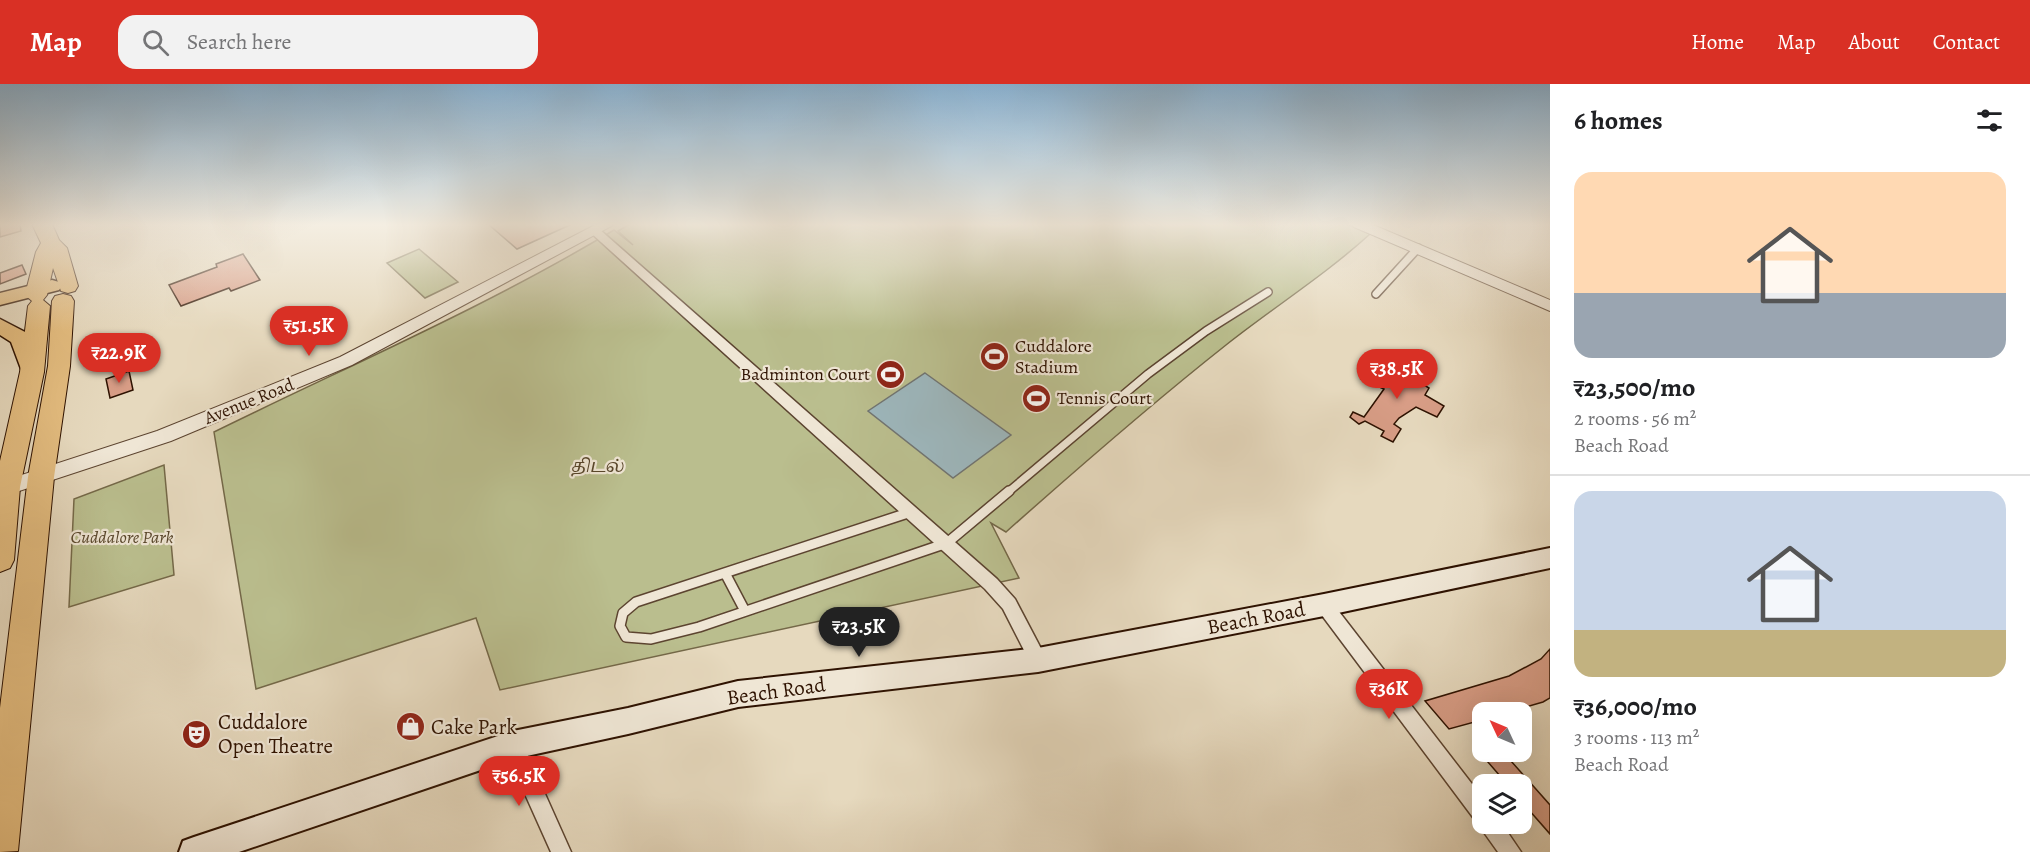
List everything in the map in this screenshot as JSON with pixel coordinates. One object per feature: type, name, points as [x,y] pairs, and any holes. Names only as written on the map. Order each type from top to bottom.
[{"type":"highway","points":[[0,851],[41,477],[59,366],[46,292],[46,260]]},
{"type":"highway","points":[[0,560],[4,488],[32,372],[54,260]]},
{"type":"main road","points":[[0,298],[46,292]]},
{"type":"main road","points":[[0,309],[46,292]]},
{"type":"main road","points":[[0,326],[20,338],[32,372]]},
{"type":"main road","name":"Beach Road","points":[[194,852],[513,745],[628,722],[738,694],[1038,660],[1324,605],[1550,558]]},
{"type":"street","name":"Avenue Road","points":[[4,488],[164,436],[346,361],[539,260]]},
{"type":"street","points":[[638,260],[992,584],[1009,604],[1038,660]]},
{"type":"street","points":[[1445,260],[1550,306]]},
{"type":"street","points":[[1324,605],[1472,800]]},
{"type":"street","points":[[513,745],[561,852]]},
{"type":"street","points":[[1498,834],[1511,852]]},
{"type":"lane","points":[[1377,294],[1407,260]]},
{"type":"lane","points":[[912,512],[636,602],[621,614],[618,623],[626,637],[651,639],[699,627],[947,543],[1148,374],[1206,331],[1268,292]]},
{"type":"lane","points":[[725,573],[746,610]]},
{"type":"green space","points":[[394,260],[432,260],[458,282],[425,298],[387,263]]},
{"type":"green space","name":"திடல்","points":[[563,260],[1339,260],[1244,331],[1170,391],[1006,532],[991,523],[1019,578],[500,690],[476,618],[256,689],[214,432],[516,285]]},
{"type":"green space","name":"Cuddalore Park","points":[[164,465],[174,575],[69,607],[74,499]]},
{"type":"water","points":[[925,373],[1011,435],[953,478],[868,411]]},
{"type":"building","points":[[227,260],[247,260],[260,280],[231,291],[229,288],[181,306],[169,285],[217,267],[216,264]]},
{"type":"building","points":[[22,265],[26,274],[0,284],[0,273]]},
{"type":"building","points":[[1371,367],[1391,376],[1407,369],[1431,381],[1424,385],[1429,388],[1425,395],[1444,406],[1437,417],[1416,407],[1394,424],[1401,429],[1393,442],[1381,436],[1384,431],[1365,421],[1359,424],[1350,417],[1353,412],[1364,417],[1384,389],[1361,379]]},
{"type":"building","points":[[129,371],[133,390],[110,398],[106,379]]},
{"type":"building","points":[[1550,649],[1550,698],[1543,702],[1532,705],[1532,702],[1472,702],[1472,723],[1449,729],[1425,701],[1509,676],[1541,659]]},
{"type":"building","points":[[1488,762],[1512,762],[1523,774],[1498,774]]},
{"type":"building","points":[[1532,785],[1550,805],[1550,834],[1532,814]]},
{"type":"place","name":"Cuddalore Stadium","points":[[994,356]]},
{"type":"place","name":"Badminton Court","points":[[891,374]]},
{"type":"place","name":"Tennis Court","points":[[1036,398]]},
{"type":"place","name":"Cake Park","points":[[410,727]]},
{"type":"place","name":"Cuddalore Open Theatre","points":[[197,734]]}]
